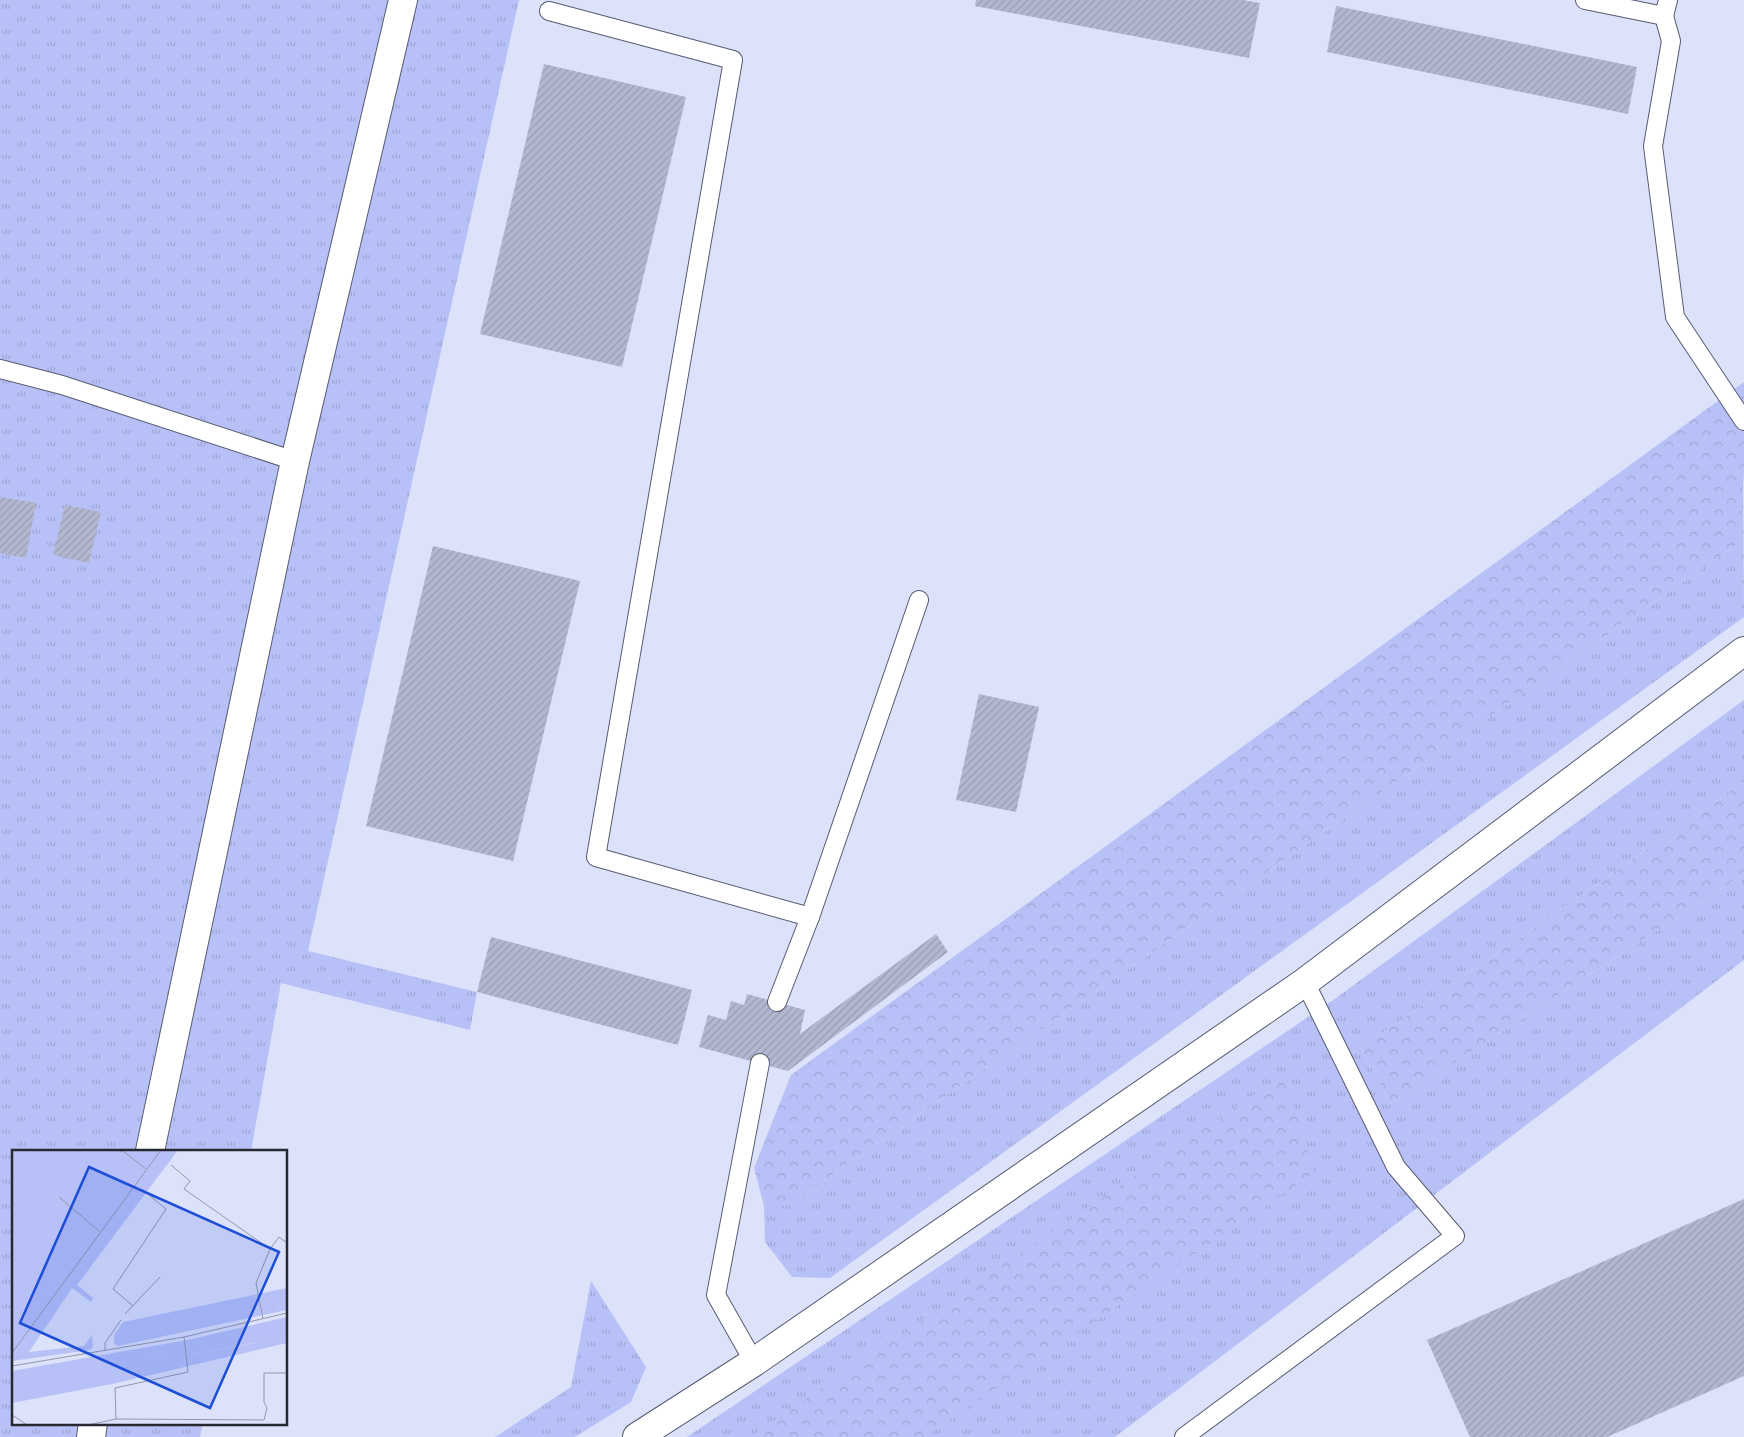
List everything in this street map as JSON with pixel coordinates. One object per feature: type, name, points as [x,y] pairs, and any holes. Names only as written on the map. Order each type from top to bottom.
[{"type":"main road","points":[[150,1150],[295,461],[403,0]]},
{"type":"main road","points":[[637,1437],[754,1362],[1304,982],[1744,652]]},
{"type":"main road","points":[[90,1437],[93,1424]]},
{"type":"lane","points":[[1585,0],[1666,8],[1671,41],[1653,146],[1675,317],[1744,421]]},
{"type":"lane","points":[[549,11],[734,60],[596,857],[810,917]]},
{"type":"lane","points":[[0,369],[62,385],[295,461]]},
{"type":"lane","points":[[777,1002],[810,917],[919,600]]},
{"type":"lane","points":[[1184,1437],[1455,1236],[1396,1167],[1304,982]]},
{"type":"lane","points":[[754,1362],[716,1295],[760,1064]]},
{"type":"green space","points":[[0,0],[519,0],[308,951],[477,992],[470,1030],[281,983],[251,1150],[12,1150],[12,1424],[203,1424],[200,1437],[0,1437]]},
{"type":"green space","points":[[1744,382],[1744,472],[1739,543],[788,1206],[764,1206],[754,1168],[791,1075]]},
{"type":"green space","points":[[1743,472],[1744,617],[830,1278],[792,1277],[765,1242],[764,1206],[788,1206],[1739,543]]},
{"type":"green space","points":[[1744,700],[1744,782],[1361,1048],[1391,1104],[1744,874],[1744,960],[1115,1437],[687,1437],[1336,998]]},
{"type":"green space","points":[[1744,782],[1744,874],[1391,1104],[1361,1048]]},
{"type":"green space","points":[[1283,1075],[1315,1173],[924,1437],[750,1437]]},
{"type":"green space","points":[[591,1281],[646,1367],[631,1402],[575,1437],[495,1437],[571,1387]]},
{"type":"building","points":[[976,0],[1243,0],[1260,3],[1249,58],[975,6]]},
{"type":"building","points":[[1336,6],[1637,67],[1628,114],[1327,52]]},
{"type":"building","points":[[544,64],[686,97],[622,367],[480,334]]},
{"type":"building","points":[[0,497],[36,503],[26,558],[0,553]]},
{"type":"building","points":[[65,505],[101,512],[89,563],[53,555]]},
{"type":"building","points":[[433,546],[580,581],[513,861],[366,826]]},
{"type":"building","points":[[979,694],[1039,707],[1016,812],[956,800]]},
{"type":"building","points":[[936,934],[948,952],[788,1071],[699,1047],[708,1015],[726,1020],[731,1001],[744,1005],[747,994],[805,1010],[800,1034]]},
{"type":"building","points":[[491,937],[692,990],[678,1045],[477,992]]},
{"type":"building","points":[[1744,1199],[1744,1376],[1607,1437],[1470,1437],[1427,1340]]}]
